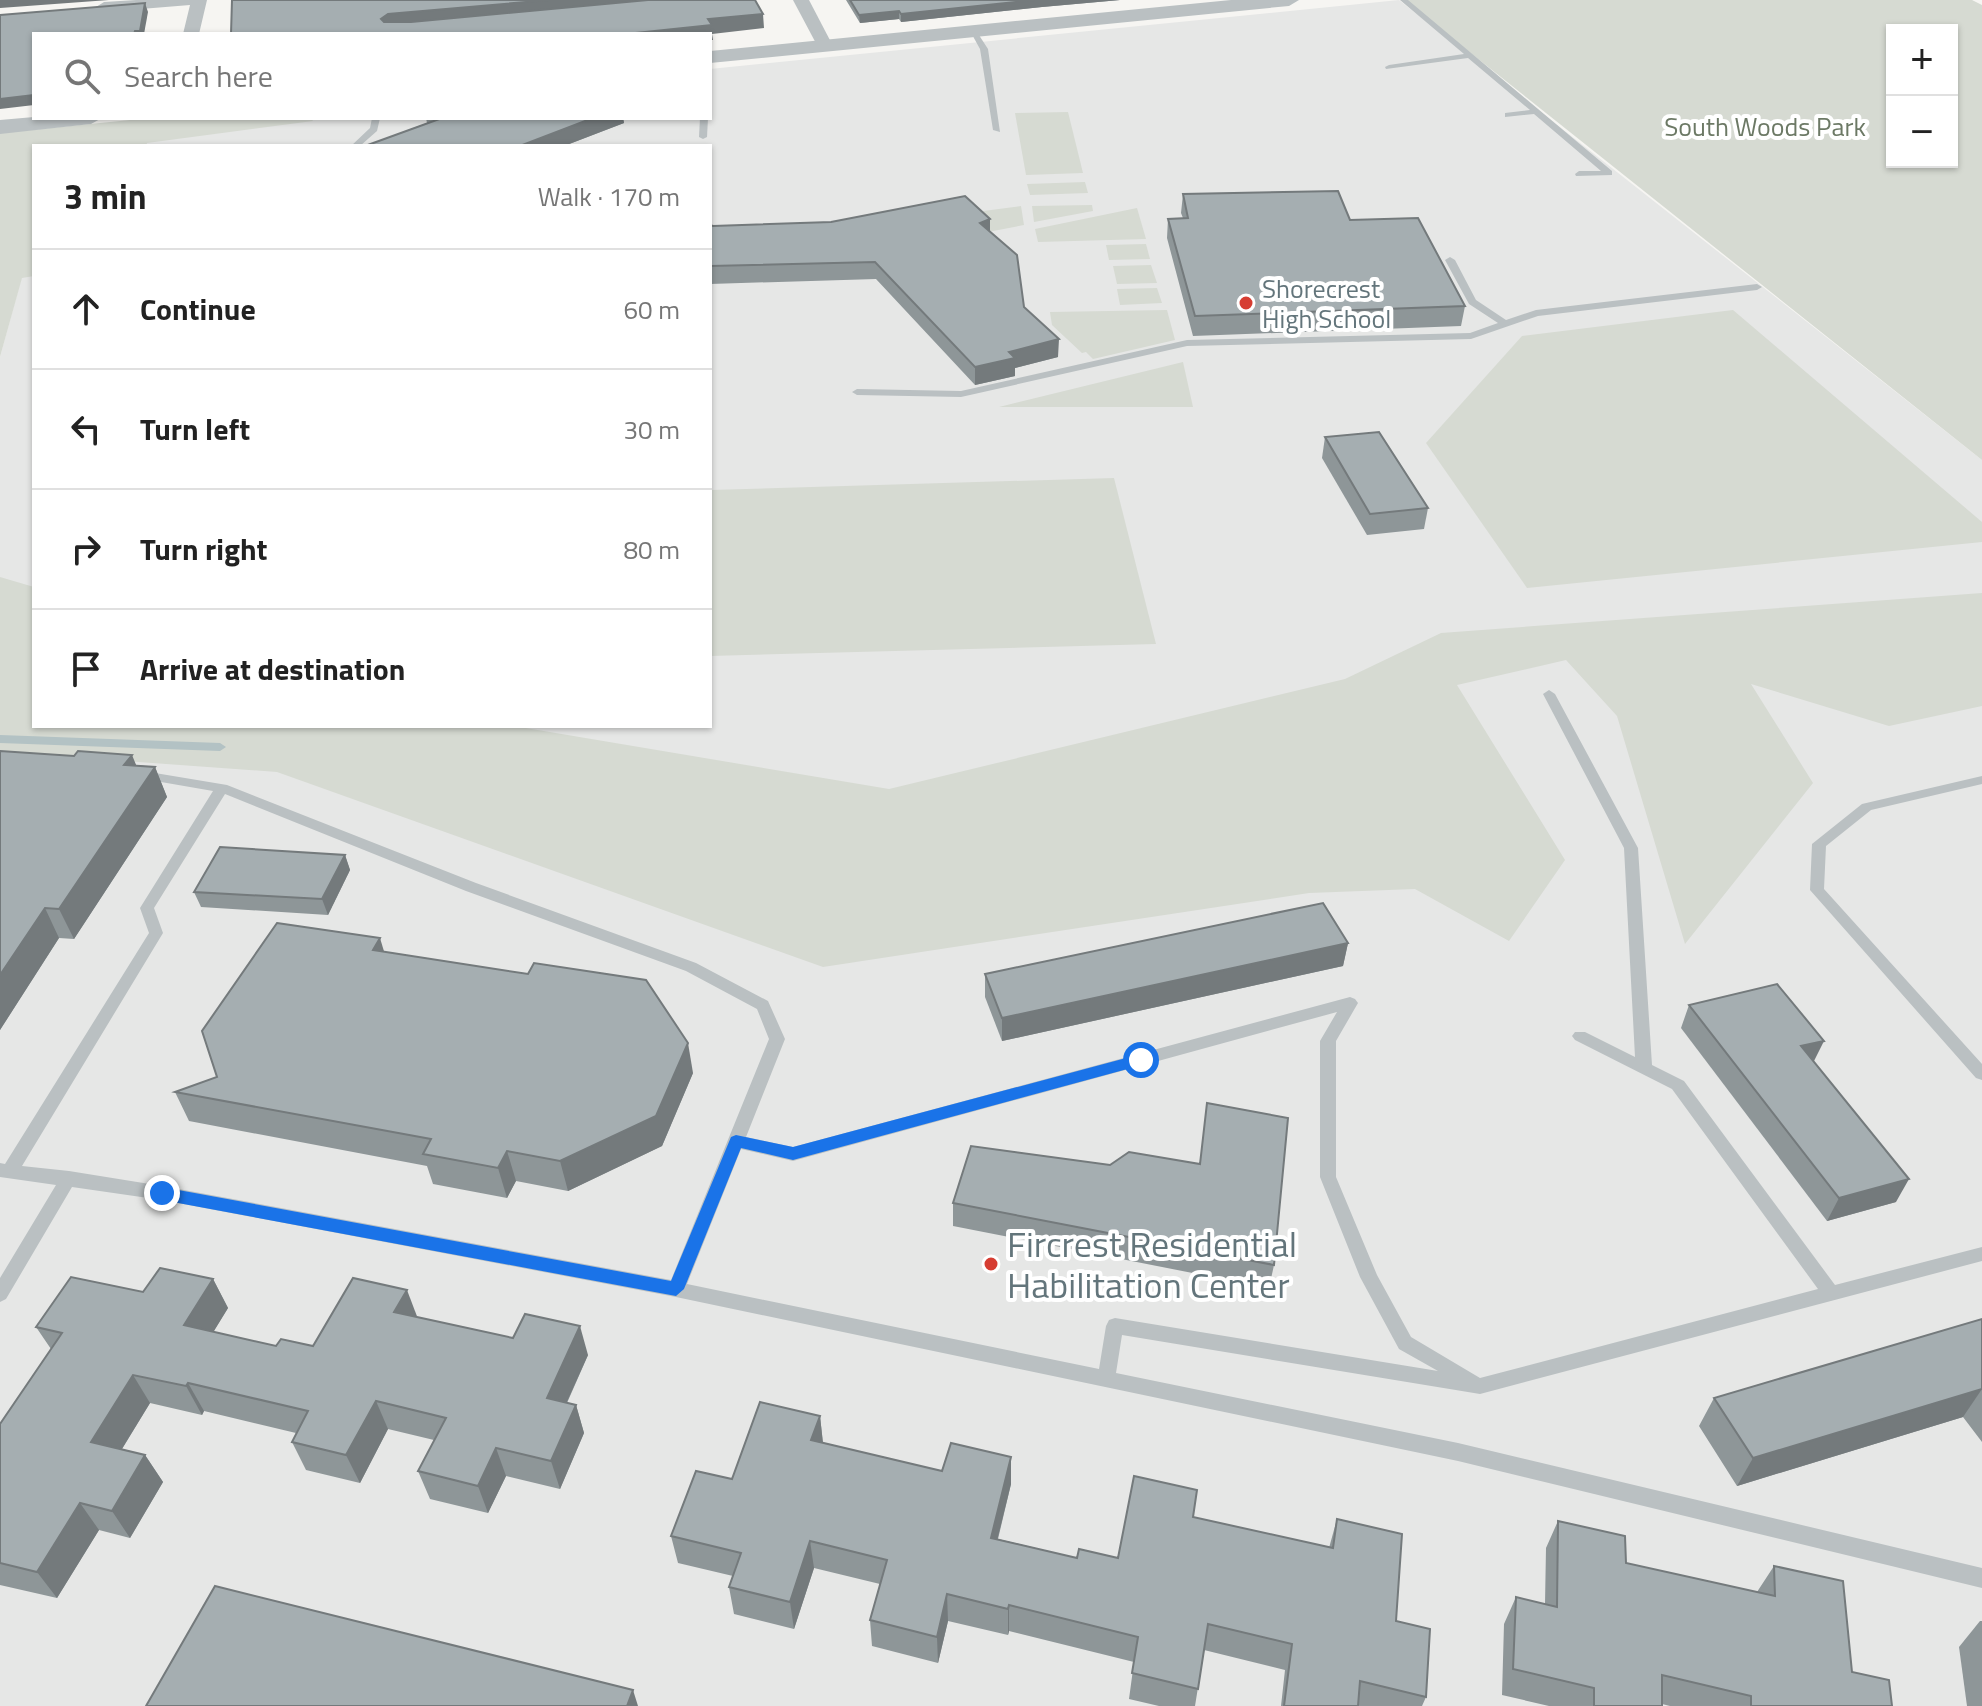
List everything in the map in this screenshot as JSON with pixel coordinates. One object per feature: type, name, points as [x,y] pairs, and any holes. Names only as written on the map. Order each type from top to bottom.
[{"type":"street","points":[[93,8],[196,0],[191,32]]},
{"type":"street","points":[[801,0],[825,46]]},
{"type":"street","points":[[712,57],[1289,0]]},
{"type":"street","points":[[0,127],[71,120]]},
{"type":"lane","points":[[1404,0],[1466,56],[1609,173],[1579,174]]},
{"type":"lane","points":[[972,31],[984,49],[997,130]]},
{"type":"lane","points":[[1389,67],[1466,56]]},
{"type":"lane","points":[[1508,115],[1533,112]]},
{"type":"lane","points":[[357,144],[374,129],[376,120]]},
{"type":"lane","points":[[703,137],[704,120]]},
{"type":"lane","points":[[1450,260],[1472,302],[1505,324]]},
{"type":"lane","points":[[857,392],[961,394],[1187,343],[1458,337],[1536,313],[1757,287]]},
{"type":"lane","points":[[1549,694],[1631,848],[1644,1068]]},
{"type":"lane","points":[[121,772],[222,788],[471,887],[691,967],[763,1005],[777,1039],[676,1289]]},
{"type":"lane","points":[[1982,780],[1867,807],[1819,844],[1817,890],[1982,1074]]},
{"type":"lane","points":[[222,788],[147,908],[156,933],[5,1170],[69,1178],[676,1289],[1458,1452],[1982,1578]]},
{"type":"lane","points":[[736,1141],[793,1154],[1350,1003],[1328,1041],[1328,1177],[1369,1277],[1405,1343],[1480,1386]]},
{"type":"lane","points":[[1580,1036],[1678,1085],[1831,1293]]},
{"type":"lane","points":[[0,1294],[69,1178]]},
{"type":"lane","points":[[1106,1380],[1115,1326],[1480,1386],[1982,1254]]},
{"type":"shaded area","name":"Fircrest Residential Habilitation Center","points":[[1399,0],[1982,460],[1982,1706],[0,1706],[0,357],[32,239],[32,728],[712,728],[712,144],[66,144],[168,120],[712,120],[712,69]]},
{"type":"green space","name":"South Woods Park","points":[[1404,0],[1972,0],[1982,5],[1982,460]]},
{"type":"green space","points":[[1068,112],[1083,173],[1026,175],[1015,113]]},
{"type":"green space","points":[[130,120],[313,121],[147,144],[32,144],[32,276],[22,278],[0,357],[0,133]]},
{"type":"green space","points":[[1085,182],[1088,193],[1030,195],[1027,184]]},
{"type":"green space","points":[[1092,205],[1093,211],[1034,222],[1032,206]]},
{"type":"green space","points":[[1021,206],[1024,225],[988,232],[968,213]]},
{"type":"green space","points":[[1137,208],[1146,239],[1038,242],[1035,229]]},
{"type":"green space","points":[[1146,244],[1150,259],[1109,260],[1106,245]]},
{"type":"green space","points":[[1151,265],[1157,283],[1117,284],[1113,266]]},
{"type":"green space","points":[[1157,288],[1162,303],[1120,305],[1117,289]]},
{"type":"green space","points":[[1167,310],[1175,340],[1093,359],[1086,352],[1082,353],[1052,325],[1050,312]]},
{"type":"green space","points":[[1733,310],[1982,522],[1982,542],[1527,588],[1426,443],[1522,336]]},
{"type":"green space","points":[[1183,362],[1193,407],[999,407]]},
{"type":"green space","points":[[1114,478],[1156,644],[712,656],[712,490]]},
{"type":"green space","points":[[0,577],[32,586],[32,728],[526,728],[889,789],[1345,679],[1441,633],[1982,593],[1982,706],[1889,726],[1751,684],[1813,783],[1685,944],[1617,716],[1566,660],[1457,685],[1565,860],[1509,941],[1415,889],[1309,893],[823,967],[277,772],[0,752]]},
{"type":"building","points":[[232,0],[549,0],[388,14],[381,19],[384,22],[648,0],[755,0],[763,14],[708,19],[712,25],[645,32],[231,32]]},
{"type":"building","points":[[850,0],[1034,0],[901,14],[899,11],[859,15]]},
{"type":"building","points":[[145,3],[140,31],[32,32],[32,95],[0,99],[0,15]]},
{"type":"building","points":[[436,120],[588,120],[525,144],[370,144]]},
{"type":"building","points":[[1338,191],[1350,220],[1418,218],[1465,306],[1195,316],[1168,219],[1188,218],[1183,194]]},
{"type":"building","points":[[965,196],[990,219],[980,223],[1017,255],[1024,307],[1059,339],[1009,352],[1015,358],[975,367],[875,262],[712,266],[712,226],[831,222]]},
{"type":"building","points":[[1379,432],[1428,508],[1370,514],[1325,437]]},
{"type":"building","points":[[0,751],[74,756],[78,751],[132,755],[124,765],[155,767],[59,909],[45,908],[0,975]]},
{"type":"building","points":[[220,847],[345,855],[322,899],[194,892]]},
{"type":"building","points":[[1323,903],[1348,943],[1002,1018],[985,974]]},
{"type":"building","points":[[277,923],[380,938],[373,950],[528,974],[534,963],[646,980],[688,1043],[656,1116],[560,1161],[507,1151],[498,1168],[423,1154],[431,1139],[175,1092],[217,1077],[202,1031]]},
{"type":"building","points":[[1777,984],[1824,1041],[1801,1046],[1909,1179],[1839,1198],[1689,1005]]},
{"type":"building","points":[[1207,1103],[1288,1118],[1274,1265],[953,1203],[971,1146],[1110,1165],[1129,1152],[1200,1164]]},
{"type":"building","points":[[160,1268],[213,1279],[184,1325],[276,1346],[281,1339],[313,1346],[353,1278],[407,1290],[394,1312],[513,1338],[525,1314],[580,1326],[547,1398],[576,1405],[551,1461],[496,1448],[478,1486],[418,1471],[446,1418],[376,1401],[346,1455],[292,1442],[308,1411],[188,1383],[186,1386],[133,1375],[91,1442],[145,1455],[112,1511],[80,1503],[37,1572],[0,1563],[0,1424],[62,1333],[36,1327],[71,1277],[143,1292]]},
{"type":"building","points":[[1982,1319],[1982,1389],[1753,1458],[1714,1398]]},
{"type":"building","points":[[760,1402],[820,1416],[811,1440],[942,1471],[951,1443],[1011,1457],[991,1538],[1077,1558],[1079,1549],[1118,1558],[1134,1476],[1197,1490],[1193,1517],[1333,1548],[1337,1519],[1402,1534],[1396,1621],[1430,1629],[1426,1697],[1360,1681],[1358,1706],[1284,1706],[1292,1644],[1208,1624],[1198,1689],[1132,1673],[1138,1637],[1009,1605],[1008,1609],[947,1594],[937,1637],[870,1620],[887,1560],[810,1541],[790,1602],[729,1587],[741,1553],[671,1536],[696,1471],[732,1479]]},
{"type":"building","points":[[1558,1521],[1625,1536],[1626,1563],[1775,1596],[1774,1566],[1843,1581],[1852,1672],[1889,1680],[1892,1706],[1751,1706],[1751,1696],[1662,1675],[1662,1706],[1594,1706],[1594,1688],[1513,1669],[1516,1597],[1557,1607]]},
{"type":"building","points":[[215,1586],[633,1690],[627,1706],[146,1706]]},
{"type":"waterway","points":[[0,739],[220,747]]},
{"type":"place","name":"Shorecrest High School","points":[[1246,303]]},
{"type":"place","name":"Fircrest Residential Habilitation Center","points":[[991,1264]]},
{"type":"route","points":[[162,1193],[676,1289],[736,1141],[793,1154],[1141,1060]]}]
